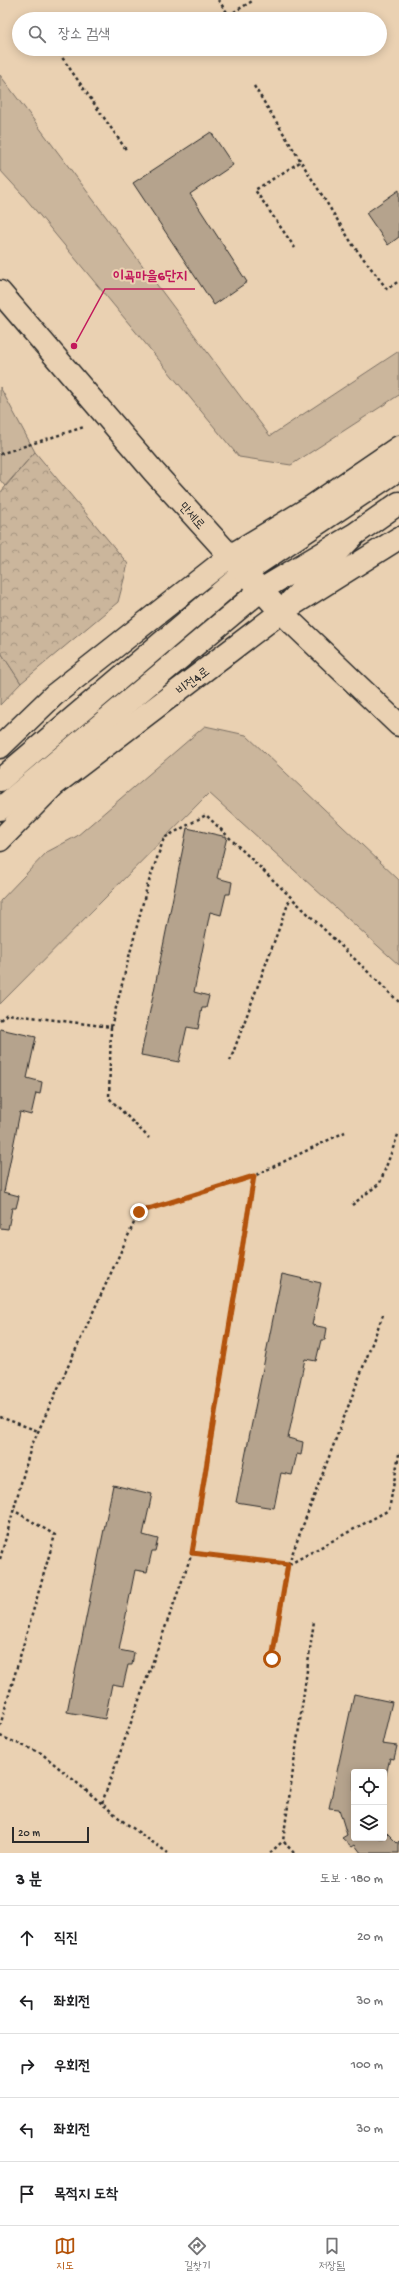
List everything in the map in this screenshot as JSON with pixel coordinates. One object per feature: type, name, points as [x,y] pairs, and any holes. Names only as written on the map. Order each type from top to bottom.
[{"type":"main road","name":"만세로","points":[[0,292],[109,419],[281,612],[399,725]]},
{"type":"main road","points":[[0,747],[54,695],[238,564],[311,507],[399,447]]},
{"type":"main road","points":[[0,780],[238,564],[399,469]]},
{"type":"main road","points":[[0,809],[261,590],[355,534],[399,503]]},
{"type":"main road","points":[[281,612],[355,534]]},
{"type":"main road","name":"비전4로","points":[[0,840],[54,785],[281,612],[399,538]]},
{"type":"path","points":[[218,0],[227,12]]},
{"type":"path","points":[[234,12],[254,0]]},
{"type":"path","points":[[61,56],[126,151]]},
{"type":"path","points":[[254,86],[353,245],[387,289],[399,281]]},
{"type":"path","points":[[295,248],[255,190],[300,162]]},
{"type":"path","points":[[0,454],[109,419]]},
{"type":"path","points":[[149,1138],[109,1098],[111,1027],[147,887],[164,838],[206,815],[399,1002]]},
{"type":"path","points":[[230,1061],[291,896]]},
{"type":"path","points":[[0,1020],[7,1014],[111,1027]]},
{"type":"path","points":[[0,1559],[31,1447],[139,1212],[254,1176],[345,1132]]},
{"type":"path","points":[[352,1205],[380,1183],[399,1132]]},
{"type":"path","points":[[102,1803],[192,1553],[254,1176]]},
{"type":"path","points":[[272,1659],[288,1564],[384,1312]]},
{"type":"path","points":[[0,1417],[38,1431]]},
{"type":"path","points":[[192,1553],[288,1564],[388,1510],[399,1454]]},
{"type":"path","points":[[0,1726],[55,1535],[13,1510]]},
{"type":"path","points":[[270,1853],[284,1841],[314,1621]]},
{"type":"path","points":[[0,1736],[41,1753],[102,1803],[168,1853]]},
{"type":"path","points":[[284,1841],[294,1853]]},
{"type":"green space","points":[[0,75],[270,436],[399,351],[399,395],[291,465],[239,457],[22,194],[0,170]]},
{"type":"green space","points":[[0,387],[35,452],[5,486],[0,480]]},
{"type":"green space","points":[[35,452],[128,564],[118,602],[21,683],[0,651],[0,493]]},
{"type":"green space","points":[[0,651],[21,683],[0,705]]},
{"type":"green space","points":[[205,726],[246,735],[399,880],[399,965],[209,793],[0,1004],[0,901],[47,852],[77,836]]},
{"type":"building","points":[[211,132],[233,165],[190,194],[247,282],[214,305],[133,183]]},
{"type":"building","points":[[399,190],[399,237],[388,245],[366,213]]},
{"type":"building","points":[[187,828],[227,837],[217,878],[232,882],[230,894],[226,894],[221,915],[210,912],[194,992],[209,996],[206,1008],[202,1008],[198,1029],[187,1027],[179,1062],[141,1055]]},
{"type":"building","points":[[0,1029],[36,1037],[27,1078],[42,1082],[40,1094],[36,1093],[31,1115],[20,1112],[4,1192],[19,1196],[16,1208],[12,1208],[8,1229],[0,1228]]},
{"type":"building","points":[[282,1274],[321,1283],[312,1325],[327,1328],[325,1340],[321,1340],[316,1361],[305,1359],[288,1438],[303,1442],[301,1455],[297,1454],[292,1475],[281,1473],[274,1508],[236,1502]]},
{"type":"building","points":[[113,1485],[152,1494],[143,1535],[158,1539],[155,1551],[152,1551],[147,1572],[135,1570],[119,1650],[134,1653],[132,1665],[128,1665],[123,1686],[112,1684],[105,1719],[67,1712]]},
{"type":"building","points":[[354,1694],[392,1702],[382,1744],[397,1746],[394,1759],[390,1758],[387,1771],[387,1769],[351,1769],[351,1841],[387,1841],[387,1833],[397,1843],[399,1841],[399,1853],[361,1853],[355,1845],[352,1847],[342,1838],[347,1835],[339,1809],[329,1808]]},
{"type":"place","name":"이곡마을6단지","points":[[74,346]]},
{"type":"route","points":[[139,1212],[254,1176],[192,1553],[288,1564],[272,1659]]}]
